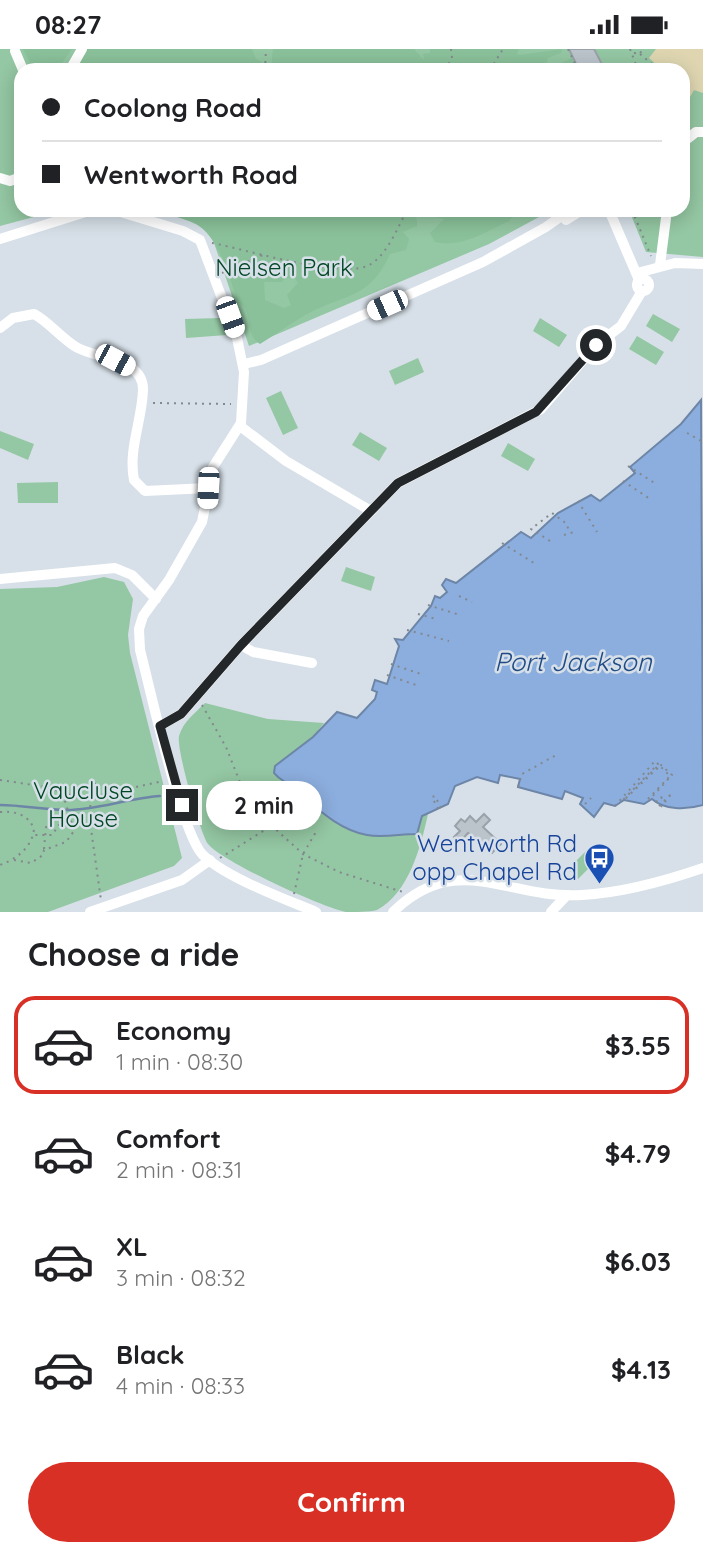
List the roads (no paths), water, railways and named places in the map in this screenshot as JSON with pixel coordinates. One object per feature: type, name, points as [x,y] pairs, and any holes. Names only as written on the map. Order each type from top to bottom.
[{"type":"street","points":[[15,51],[20,63]]},
{"type":"street","points":[[0,239],[70,217]]},
{"type":"street","points":[[137,217],[183,231],[200,240],[244,364],[244,404],[240,426],[215,462],[202,522],[141,620],[139,640],[160,726],[192,839],[214,860],[316,912]]},
{"type":"street","points":[[244,364],[261,361],[483,263],[560,217]]},
{"type":"street","points":[[546,227],[557,225],[570,217]]},
{"type":"street","points":[[160,726],[181,714],[241,645],[404,478],[541,409],[596,345],[621,326],[642,291],[649,285],[641,277],[612,217]]},
{"type":"street","points":[[618,217],[641,277]]},
{"type":"street","points":[[658,266],[666,217]]},
{"type":"street","points":[[641,277],[658,266],[703,264]]},
{"type":"street","points":[[0,328],[23,314],[41,318],[79,349],[115,360],[139,376],[144,388],[133,444],[134,480],[145,491],[208,488]]},
{"type":"street","points":[[240,426],[286,461],[371,511]]},
{"type":"street","points":[[0,579],[115,568],[132,575],[156,599]]},
{"type":"street","points":[[241,645],[253,652],[312,663]]},
{"type":"street","points":[[90,912],[109,908],[182,880],[214,860]]},
{"type":"street","points":[[393,912],[415,891],[450,880],[468,880],[567,895],[668,880],[703,868]]},
{"type":"street","points":[[551,912],[567,895]]},
{"type":"water","name":"Port Jackson","points":[[701,400],[703,805],[676,808],[652,799],[644,804],[624,800],[615,806],[604,803],[594,817],[580,804],[583,798],[565,791],[562,799],[518,787],[520,779],[500,775],[498,783],[477,777],[455,786],[448,804],[422,816],[417,834],[373,836],[354,832],[331,819],[274,773],[275,766],[313,737],[337,712],[357,718],[375,699],[377,692],[372,690],[375,680],[387,684],[399,646],[395,639],[403,640],[431,606],[435,596],[440,598],[447,592],[442,585],[446,579],[456,583],[521,532],[531,538],[558,513],[591,495],[600,501],[635,473],[630,467],[681,424]]},
{"type":"waterway","points":[[0,805],[79,809],[160,796]]},
{"type":"place","name":"Wentworth Rd opp Chapel Rd","points":[[600,885]]},
{"type":"park label","name":"Nielsen Park","points":[[284,268]]},
{"type":"park label","name":"Vaucluse House","points":[[83,805]]}]
